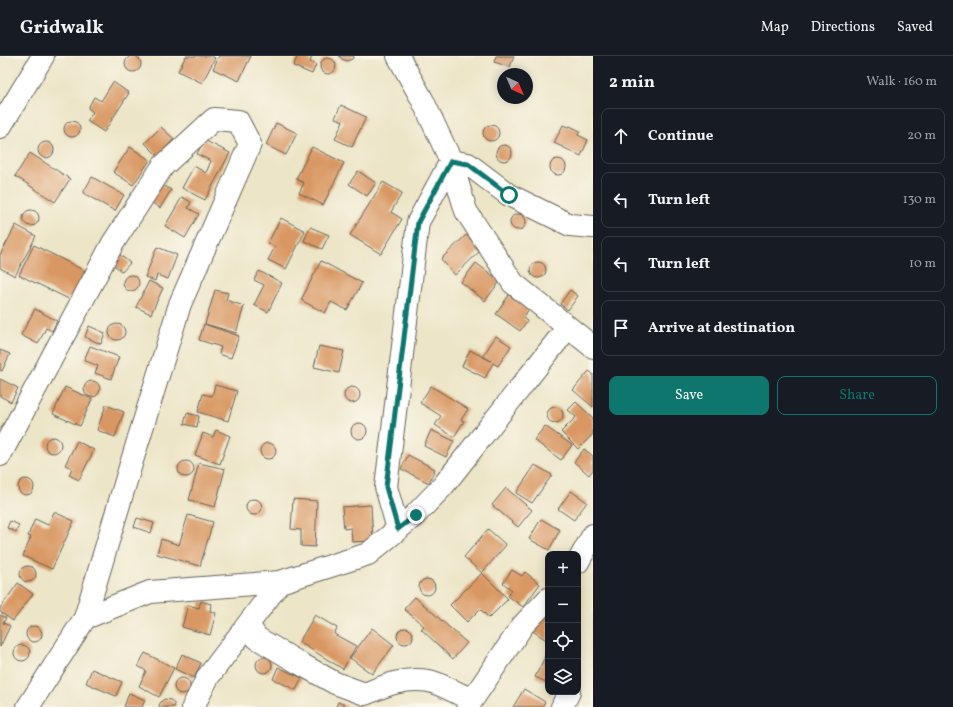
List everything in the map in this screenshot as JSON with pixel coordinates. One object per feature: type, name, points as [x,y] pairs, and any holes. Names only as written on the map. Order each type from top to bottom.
[{"type":"street","points":[[0,127],[43,56]]},
{"type":"street","points":[[398,56],[422,99],[451,161],[466,211],[513,283],[593,347]]},
{"type":"street","points":[[0,455],[112,243],[163,166],[214,119],[238,121],[250,144],[180,304],[130,464],[85,618],[28,707]]},
{"type":"street","points":[[451,161],[468,164],[509,195],[570,224],[593,227]]},
{"type":"street","points":[[398,529],[386,487],[418,222],[451,161]]},
{"type":"street","points":[[85,618],[150,592],[280,582],[368,554],[416,515],[443,486],[568,327]]},
{"type":"street","points":[[581,557],[593,535]]},
{"type":"street","points":[[193,707],[208,677],[280,582]]},
{"type":"street","points":[[248,625],[257,638],[335,683],[365,694],[388,684],[406,680],[429,681],[470,703],[523,625],[545,602]]},
{"type":"street","points":[[377,707],[388,684]]},
{"type":"street","points":[[562,707],[568,695]]},
{"type":"building","points":[[133,56],[139,58],[141,64],[139,70],[133,72],[127,70],[125,64],[127,58]]},
{"type":"building","points":[[186,56],[211,56],[215,58],[202,83],[178,71]]},
{"type":"building","points":[[219,56],[251,56],[239,81],[213,69]]},
{"type":"building","points":[[298,56],[312,56],[310,62],[316,65],[312,74],[293,66]]},
{"type":"building","points":[[339,56],[354,56],[352,59],[347,61]]},
{"type":"building","points":[[496,56],[514,56],[510,67],[494,62]]},
{"type":"building","points":[[328,58],[334,60],[336,66],[334,72],[328,74],[322,72],[320,66],[322,60]]},
{"type":"building","points":[[113,82],[129,93],[104,132],[87,121],[93,112],[88,108],[94,97],[101,101]]},
{"type":"building","points":[[341,105],[366,117],[352,147],[335,139],[343,121],[335,118]]},
{"type":"building","points":[[72,121],[78,123],[80,129],[78,135],[72,137],[66,135],[64,129],[66,123]]},
{"type":"building","points":[[276,123],[297,133],[286,155],[266,145]]},
{"type":"building","points":[[491,125],[497,127],[499,133],[497,139],[491,141],[485,139],[483,133],[485,127]]},
{"type":"building","points":[[563,125],[568,127],[570,126],[580,131],[578,135],[588,140],[581,156],[554,143]]},
{"type":"building","points":[[161,127],[174,139],[158,156],[145,143]]},
{"type":"building","points":[[204,140],[230,153],[205,200],[182,188],[194,166],[206,173],[211,161],[197,154]]},
{"type":"building","points":[[46,142],[52,144],[54,150],[52,156],[46,158],[40,156],[38,150],[40,144]]},
{"type":"building","points":[[504,145],[510,147],[512,153],[510,159],[504,161],[498,159],[496,153],[498,147]]},
{"type":"building","points":[[130,147],[150,160],[133,185],[113,172]]},
{"type":"building","points":[[312,147],[344,163],[323,205],[299,193],[304,183],[296,179]]},
{"type":"building","points":[[30,153],[70,179],[55,202],[15,176]]},
{"type":"building","points":[[558,159],[564,161],[566,167],[564,173],[558,175],[552,173],[550,167],[552,161]]},
{"type":"building","points":[[358,171],[376,183],[367,196],[349,184]]},
{"type":"building","points":[[92,177],[124,195],[115,211],[83,193]]},
{"type":"building","points":[[383,182],[402,193],[391,212],[402,219],[381,254],[350,235]]},
{"type":"building","points":[[159,183],[171,190],[160,208],[148,200]]},
{"type":"building","points":[[182,197],[191,202],[188,208],[199,214],[185,238],[165,226]]},
{"type":"building","points":[[28,210],[34,210],[39,215],[37,224],[34,226],[28,226],[23,221],[23,215]]},
{"type":"building","points":[[518,214],[524,216],[526,222],[524,228],[518,230],[512,228],[510,222],[512,216]]},
{"type":"building","points":[[281,218],[305,231],[286,269],[268,260],[275,247],[268,243]]},
{"type":"building","points":[[16,225],[36,236],[15,276],[0,268],[0,255]]},
{"type":"building","points":[[310,227],[329,235],[322,249],[304,241]]},
{"type":"building","points":[[466,235],[481,250],[455,275],[441,259]]},
{"type":"building","points":[[34,245],[87,272],[73,301],[19,275]]},
{"type":"building","points":[[157,247],[177,255],[168,279],[157,275],[155,281],[145,277]]},
{"type":"building","points":[[119,254],[130,263],[122,272],[112,263]]},
{"type":"building","points":[[321,261],[362,283],[347,310],[331,302],[325,313],[301,300]]},
{"type":"building","points":[[538,262],[544,264],[546,270],[544,276],[538,278],[532,276],[530,270],[532,264]]},
{"type":"building","points":[[476,263],[500,281],[485,301],[461,282]]},
{"type":"building","points":[[259,271],[282,283],[268,312],[254,305],[264,285],[254,280]]},
{"type":"building","points":[[131,275],[137,277],[139,283],[137,289],[131,291],[125,289],[123,283],[125,277]]},
{"type":"building","points":[[149,281],[163,288],[151,314],[136,307]]},
{"type":"building","points":[[215,290],[228,293],[226,300],[244,306],[236,333],[205,324]]},
{"type":"building","points":[[570,290],[578,296],[568,310],[560,304]]},
{"type":"building","points":[[509,295],[529,309],[523,318],[527,321],[520,331],[496,314]]},
{"type":"building","points":[[35,309],[57,321],[52,331],[46,328],[38,344],[21,335]]},
{"type":"building","points":[[117,324],[123,326],[125,332],[123,338],[117,340],[111,338],[109,332],[111,326]]},
{"type":"building","points":[[204,324],[239,336],[231,358],[219,354],[221,347],[199,340]]},
{"type":"building","points":[[89,326],[105,333],[101,344],[85,337]]},
{"type":"building","points":[[496,336],[511,346],[498,366],[493,363],[485,378],[462,366],[470,350],[491,361],[483,356]]},
{"type":"building","points":[[90,346],[119,357],[111,379],[95,373],[98,366],[84,360]]},
{"type":"building","points":[[319,346],[344,351],[339,373],[314,367]]},
{"type":"building","points":[[0,350],[10,354],[2,371],[0,370]]},
{"type":"building","points":[[589,371],[593,374],[593,407],[573,390]]},
{"type":"building","points":[[0,379],[18,388],[11,402],[0,396]]},
{"type":"building","points":[[92,381],[98,383],[100,389],[98,395],[92,397],[86,395],[84,389],[86,383]]},
{"type":"building","points":[[215,385],[237,391],[228,421],[198,412],[203,394],[212,396]]},
{"type":"building","points":[[431,386],[468,409],[461,420],[464,421],[454,437],[435,425],[441,416],[420,403]]},
{"type":"building","points":[[65,387],[92,399],[80,426],[53,414]]},
{"type":"building","points":[[352,387],[358,389],[360,395],[358,401],[352,403],[346,401],[344,395],[346,389]]},
{"type":"building","points":[[576,402],[593,418],[593,434],[578,449],[561,432],[576,417],[568,410]]},
{"type":"building","points":[[106,405],[124,412],[115,437],[97,430]]},
{"type":"building","points":[[555,407],[561,409],[563,415],[561,421],[555,423],[549,421],[547,415],[549,409]]},
{"type":"building","points":[[187,413],[199,416],[197,427],[184,424]]},
{"type":"building","points":[[359,423],[365,425],[367,431],[365,437],[359,439],[353,437],[351,431],[353,425]]},
{"type":"building","points":[[545,426],[572,445],[561,460],[534,440]]},
{"type":"building","points":[[216,430],[230,436],[220,464],[195,455],[203,433],[213,437]]},
{"type":"building","points":[[431,430],[454,441],[446,457],[424,446]]},
{"type":"building","points":[[53,437],[59,439],[61,445],[59,451],[53,453],[47,451],[45,445],[47,439]]},
{"type":"building","points":[[77,441],[94,450],[79,480],[69,475],[72,468],[65,465]]},
{"type":"building","points":[[268,443],[274,445],[276,451],[274,457],[268,459],[262,457],[260,451],[262,445]]},
{"type":"building","points":[[584,449],[593,456],[593,470],[589,475],[574,462]]},
{"type":"building","points":[[408,455],[435,469],[429,483],[401,469]]},
{"type":"building","points":[[186,461],[192,463],[194,469],[192,475],[186,477],[180,475],[178,469],[180,463]]},
{"type":"building","points":[[199,463],[225,469],[215,507],[189,500]]},
{"type":"building","points":[[535,465],[552,475],[532,503],[516,493]]},
{"type":"building","points":[[26,479],[32,481],[34,487],[32,493],[26,495],[20,493],[18,487],[20,481]]},
{"type":"building","points":[[506,488],[532,510],[518,527],[492,505]]},
{"type":"building","points":[[571,491],[587,502],[574,520],[558,509]]},
{"type":"building","points":[[254,499],[260,501],[262,507],[260,513],[254,515],[248,513],[246,507],[248,501]]},
{"type":"building","points":[[293,499],[317,501],[315,547],[301,546],[301,530],[291,529]]},
{"type":"building","points":[[371,505],[373,541],[352,542],[351,528],[344,529],[342,507]]},
{"type":"building","points":[[54,512],[74,521],[52,569],[23,556],[31,537],[28,536],[35,519],[48,525]]},
{"type":"building","points":[[188,515],[213,522],[200,566],[157,554],[161,539],[179,545]]},
{"type":"building","points":[[137,518],[154,523],[151,533],[134,527]]},
{"type":"building","points":[[541,519],[560,530],[549,550],[529,539]]},
{"type":"building","points":[[10,521],[19,525],[16,532],[7,528]]},
{"type":"building","points":[[488,529],[506,545],[482,573],[464,557]]},
{"type":"building","points":[[28,566],[34,568],[36,574],[34,580],[28,582],[22,580],[20,574],[22,568]]},
{"type":"building","points":[[512,570],[522,576],[525,572],[540,584],[523,607],[508,596],[512,590],[503,583]]},
{"type":"building","points":[[482,573],[508,599],[489,618],[480,609],[467,622],[450,605]]},
{"type":"building","points":[[427,579],[433,581],[435,587],[433,593],[427,595],[421,593],[419,587],[421,581]]},
{"type":"building","points":[[18,583],[33,594],[13,621],[0,612],[0,608]]},
{"type":"building","points":[[415,597],[467,643],[453,659],[421,629],[424,626],[404,609]]},
{"type":"building","points":[[201,601],[211,604],[210,611],[216,613],[210,635],[182,627],[188,605],[199,608]]},
{"type":"building","points":[[0,615],[6,618],[3,623],[10,626],[0,647]]},
{"type":"building","points":[[315,615],[337,628],[334,634],[356,646],[343,669],[299,642]]},
{"type":"building","points":[[545,617],[545,639],[531,630]]},
{"type":"building","points":[[34,626],[40,628],[42,634],[40,640],[34,642],[28,640],[26,634],[28,628]]},
{"type":"building","points":[[372,628],[394,645],[372,674],[350,658]]},
{"type":"building","points":[[405,628],[411,630],[413,636],[411,642],[405,644],[399,642],[397,636],[399,630]]},
{"type":"building","points":[[22,645],[28,647],[30,653],[28,659],[22,661],[16,659],[14,653],[16,647]]},
{"type":"building","points":[[145,653],[174,668],[159,697],[139,686],[146,671],[138,666]]},
{"type":"building","points":[[182,654],[201,663],[194,678],[175,669]]},
{"type":"building","points":[[264,657],[270,659],[272,665],[270,671],[264,673],[258,671],[256,665],[258,659]]},
{"type":"building","points":[[545,657],[545,682],[535,677]]},
{"type":"building","points":[[278,667],[302,678],[296,690],[273,679]]},
{"type":"building","points":[[92,669],[122,682],[116,696],[86,683]]},
{"type":"building","points":[[182,678],[188,680],[190,686],[188,692],[182,694],[176,692],[174,686],[176,680]]},
{"type":"building","points":[[524,689],[545,702],[542,707],[513,707]]},
{"type":"building","points":[[129,693],[145,700],[142,707],[124,707]]},
{"type":"building","points":[[164,699],[171,700],[175,707],[159,707],[160,703]]},
{"type":"building","points":[[338,702],[349,707],[336,707]]},
{"type":"route","points":[[416,515],[398,529],[386,487],[418,222],[451,161],[468,164],[509,195]]}]
